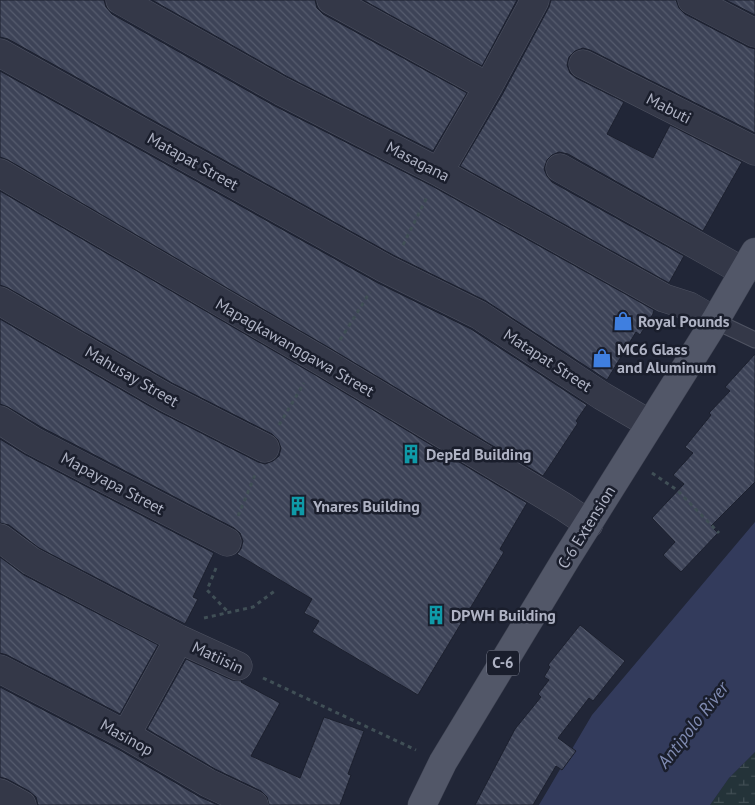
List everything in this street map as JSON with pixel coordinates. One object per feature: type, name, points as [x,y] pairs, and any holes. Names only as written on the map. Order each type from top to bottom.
[{"type":"main road","name":"C-6 Extension","points":[[422,805],[443,762],[715,321],[749,262]]},
{"type":"street","name":"Masagana","points":[[120,0],[281,91],[439,172],[664,298],[689,306],[715,321]]},
{"type":"street","points":[[330,0],[488,87]]},
{"type":"street","points":[[439,172],[535,0]]},
{"type":"street","points":[[692,0],[755,33]]},
{"type":"street","name":"Matapat Street","points":[[0,53],[388,270],[479,315],[602,396],[650,424]]},
{"type":"street","name":"Mabuti","points":[[583,64],[755,151]]},
{"type":"street","points":[[560,168],[749,262]]},
{"type":"street","name":"Mapagkawanggawa Street","points":[[0,173],[325,363],[589,524]]},
{"type":"street","name":"Mahusay Street","points":[[0,301],[165,397],[265,448]]},
{"type":"street","name":"Mapayapa Street","points":[[0,420],[34,441],[228,542]]},
{"type":"street","name":"Matiisin","points":[[0,538],[31,561],[179,639],[238,666]]},
{"type":"street","points":[[126,735],[179,639]]},
{"type":"street","name":"Masinop","points":[[0,669],[126,735],[208,783],[254,805]]},
{"type":"street","points":[[0,794],[22,805]]},
{"type":"lane","points":[[715,321],[755,340]]},
{"type":"path","points":[[325,363],[388,270],[439,172]]},
{"type":"path","points":[[626,463],[653,473],[677,490],[719,533]]},
{"type":"path","points":[[179,639],[201,619],[253,607],[276,590]]},
{"type":"path","name":"Matiisin","points":[[238,666],[443,762]]},
{"type":"green space","points":[[755,752],[755,805],[710,805],[729,778]]},
{"type":"water","name":"Antipolo River","points":[[755,522],[755,752],[729,778],[710,805],[539,805],[592,715]]},
{"type":"building","points":[[0,0],[104,0],[106,7],[112,14],[273,105],[432,186],[654,310],[653,314],[640,335],[636,332],[607,380],[486,301],[393,255],[8,39],[0,37]]},
{"type":"building","points":[[152,0],[315,0],[317,8],[323,14],[467,93],[433,151],[288,77]]},
{"type":"building","points":[[363,0],[517,0],[482,66]]},
{"type":"building","points":[[551,0],[676,0],[679,8],[685,14],[755,49],[755,133],[590,50],[583,48],[575,51],[569,57],[567,65],[570,73],[576,78],[624,102],[607,134],[653,158],[670,125],[742,162],[703,231],[568,154],[559,152],[547,160],[544,169],[552,182],[684,256],[669,283],[460,166],[502,95]]},
{"type":"building","points":[[726,0],[755,0],[755,15]]},
{"type":"building","points":[[0,71],[378,283],[471,329],[587,405],[576,421],[578,423],[543,476],[333,350],[0,157]]},
{"type":"building","points":[[0,191],[317,376],[527,503],[500,549],[504,552],[418,695],[312,632],[319,621],[304,613],[312,599],[237,554],[241,549],[243,541],[240,533],[234,528],[0,404],[0,319],[158,411],[258,462],[265,464],[273,461],[279,456],[281,448],[278,440],[272,434],[172,383],[0,285]]},
{"type":"building","points":[[755,354],[755,482],[711,526],[718,533],[681,572],[663,555],[675,542],[652,518],[684,484],[673,475],[693,453],[685,447],[711,415],[709,413],[730,391],[725,387]]},
{"type":"building","points":[[0,439],[26,455],[214,553],[193,597],[198,599],[185,624],[39,548],[9,525],[0,523]]},
{"type":"building","points":[[0,557],[24,575],[158,645],[120,714],[0,653]]},
{"type":"building","points":[[580,625],[625,661],[593,701],[589,698],[558,738],[576,751],[562,770],[556,766],[533,805],[475,805],[515,729],[541,697],[538,694],[549,680],[544,677],[550,667],[548,665]]},
{"type":"building","points":[[186,659],[232,680],[242,681],[280,703],[251,756],[300,778],[324,717],[364,731],[348,774],[351,775],[340,805],[269,805],[267,797],[261,791],[215,769],[147,729]]},
{"type":"building","points":[[0,687],[118,749],[200,797],[218,805],[38,805],[36,797],[29,791],[0,777]]},
{"type":"place","name":"Royal Pounds","points":[[623,321]]},
{"type":"place","name":"MC6 Glass and Aluminum","points":[[602,358]]},
{"type":"place","name":"DepEd Building","points":[[411,454]]},
{"type":"place","name":"Ynares Building","points":[[298,506]]},
{"type":"place","name":"DPWH Building","points":[[436,615]]}]
